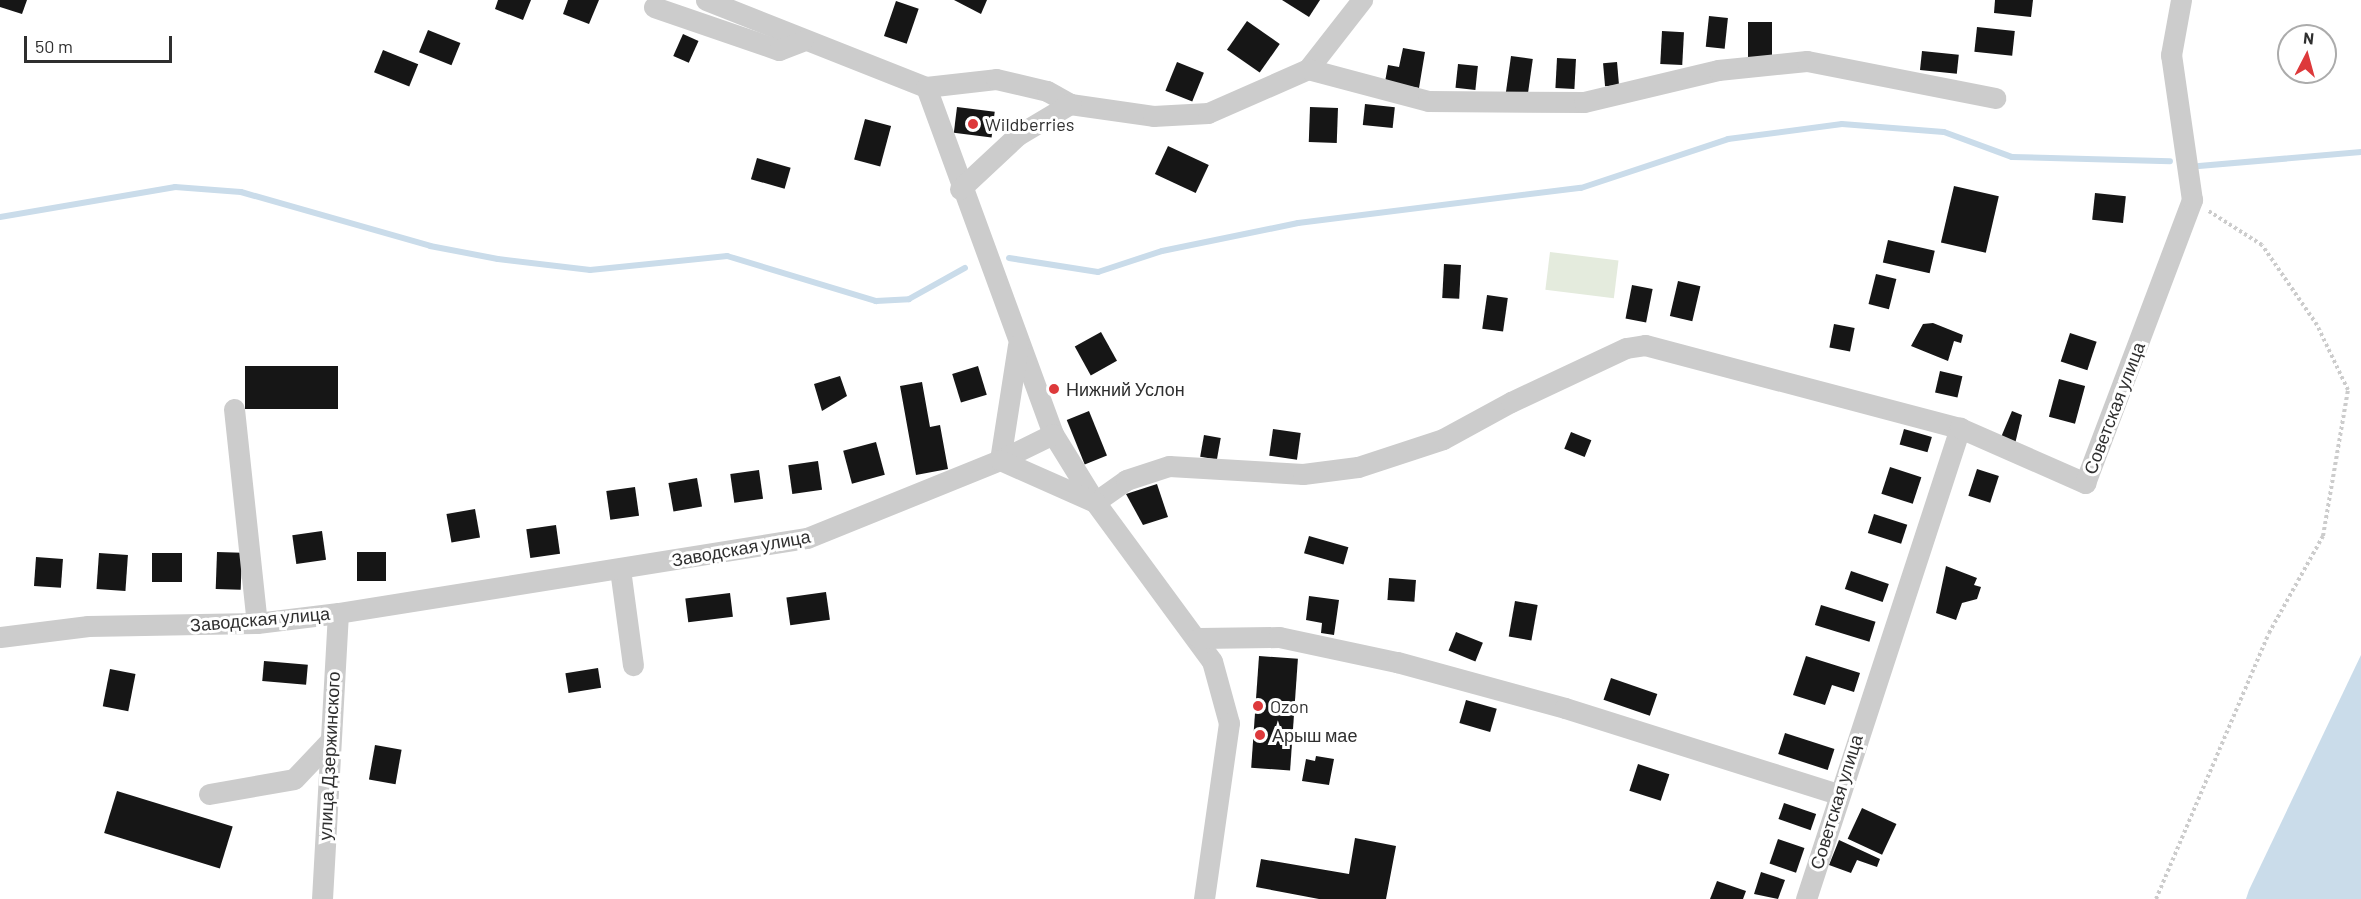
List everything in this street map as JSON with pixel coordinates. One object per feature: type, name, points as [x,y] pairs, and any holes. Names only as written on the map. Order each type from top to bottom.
[{"type":"street","points":[[706,0],[802,41],[926,87],[996,79],[1047,91],[1070,105],[1153,116],[1208,113],[1308,69],[1362,0]]},
{"type":"street","name":"Советская улица","points":[[1806,899],[1838,794],[1960,428],[2085,483],[2192,200],[2171,55],[2181,0]]},
{"type":"street","points":[[654,7],[779,50],[802,41]]},
{"type":"street","points":[[1308,69],[1428,101],[1584,102],[1718,70],[1807,61],[1995,98]]},
{"type":"street","points":[[926,87],[960,189],[1053,434],[1095,502],[1199,638],[1223,691],[1229,723],[1204,899]]},
{"type":"street","points":[[960,189],[1018,135],[1070,105]]},
{"type":"street","points":[[1018,345],[1000,460],[1095,502]]},
{"type":"street","points":[[1095,502],[1126,480],[1169,466],[1304,474],[1358,467],[1443,440],[1511,402],[1626,348],[1645,345],[1960,428]]},
{"type":"street","points":[[234,409],[257,623]]},
{"type":"street","name":"Заводская улица","points":[[0,637],[88,626],[257,623],[338,613],[807,538],[1000,460],[1053,434]]},
{"type":"street","points":[[620,569],[633,665]]},
{"type":"street","name":"улица Дзержинского","points":[[322,899],[338,613]]},
{"type":"street","points":[[1199,638],[1279,637],[1397,662],[1565,708],[1838,794]]},
{"type":"street","points":[[209,794],[294,778],[330,741]]},
{"type":"path","points":[[2156,899],[2270,633],[2323,536],[2348,390],[2317,326],[2262,245],[2192,200]]},
{"type":"shaded area","points":[[1550,252],[1618,260],[1614,298],[1545,290]]},
{"type":"water","points":[[2361,655],[2361,899],[2246,899],[2249,890]]},
{"type":"building","points":[[0,0],[27,0],[22,14],[0,7]]},
{"type":"building","points":[[498,0],[531,0],[523,20],[495,9]]},
{"type":"building","points":[[568,0],[599,0],[589,24],[563,14]]},
{"type":"building","points":[[954,0],[987,0],[981,14]]},
{"type":"building","points":[[1282,0],[1320,0],[1309,17]]},
{"type":"building","points":[[1995,0],[2033,0],[2031,17],[1994,13]]},
{"type":"building","points":[[896,1],[919,9],[907,44],[884,36]]},
{"type":"building","points":[[1709,16],[1728,18],[1725,49],[1706,47]]},
{"type":"building","points":[[1247,21],[1280,44],[1260,73],[1227,50]]},
{"type":"building","points":[[1748,22],[1772,22],[1772,58],[1748,58]]},
{"type":"building","points":[[1977,27],[2015,31],[2012,56],[1974,52]]},
{"type":"building","points":[[428,30],[460,43],[451,65],[419,52]]},
{"type":"building","points":[[1662,31],[1684,32],[1682,65],[1660,64]]},
{"type":"building","points":[[683,34],[699,41],[689,63],[673,56]]},
{"type":"building","points":[[1403,48],[1425,52],[1419,88],[1385,82],[1388,65],[1399,67]]},
{"type":"building","points":[[383,50],[418,64],[409,86],[374,72]]},
{"type":"building","points":[[1922,51],[1959,55],[1957,74],[1920,70]]},
{"type":"building","points":[[1511,56],[1533,59],[1527,97],[1506,94]]},
{"type":"building","points":[[1557,58],[1576,59],[1574,89],[1555,88]]},
{"type":"building","points":[[1177,62],[1204,73],[1192,102],[1165,91]]},
{"type":"building","points":[[1617,62],[1619,85],[1605,86],[1603,63]]},
{"type":"building","points":[[1458,64],[1478,66],[1475,90],[1455,88]]},
{"type":"building","points":[[1365,104],[1395,107],[1393,128],[1363,125]]},
{"type":"building","points":[[957,107],[995,112],[992,137],[954,133]]},
{"type":"building","points":[[1310,107],[1338,108],[1337,143],[1309,142]]},
{"type":"building","points":[[865,119],[891,126],[880,167],[854,160]]},
{"type":"building","points":[[1168,146],[1209,165],[1196,193],[1155,174]]},
{"type":"building","points":[[757,158],[791,168],[785,189],[751,179]]},
{"type":"building","points":[[1954,186],[1999,196],[1986,253],[1941,243]]},
{"type":"building","points":[[2095,193],[2126,196],[2123,223],[2092,220]]},
{"type":"building","points":[[1888,240],[1935,251],[1930,273],[1883,262]]},
{"type":"building","points":[[1444,264],[1461,265],[1459,299],[1442,298]]},
{"type":"building","points":[[1876,274],[1896,279],[1889,309],[1869,304]]},
{"type":"building","points":[[1678,281],[1700,286],[1692,321],[1670,316]]},
{"type":"building","points":[[1632,285],[1653,289],[1646,322],[1626,318]]},
{"type":"building","points":[[1487,295],[1508,298],[1503,332],[1482,329]]},
{"type":"building","points":[[1933,323],[1963,335],[1961,343],[1954,341],[1948,361],[1911,346],[1923,324]]},
{"type":"building","points":[[1834,324],[1855,328],[1850,352],[1829,348]]},
{"type":"building","points":[[1101,332],[1117,361],[1091,375],[1075,347]]},
{"type":"building","points":[[2070,333],[2097,342],[2087,370],[2061,362]]},
{"type":"building","points":[[245,366],[338,366],[338,409],[245,409]]},
{"type":"building","points":[[978,366],[987,395],[961,403],[952,374]]},
{"type":"building","points":[[1940,371],[1962,376],[1957,398],[1935,392]]},
{"type":"building","points":[[840,376],[847,396],[822,411],[814,384]]},
{"type":"building","points":[[2059,379],[2085,386],[2075,424],[2049,417]]},
{"type":"building","points":[[922,382],[930,427],[940,425],[948,469],[916,475],[900,386]]},
{"type":"building","points":[[1089,411],[1107,456],[1085,464],[1067,420]]},
{"type":"building","points":[[2012,411],[2022,415],[2014,448],[1999,442]]},
{"type":"building","points":[[1273,429],[1301,433],[1297,460],[1269,456]]},
{"type":"building","points":[[1904,429],[1932,437],[1927,452],[1900,444]]},
{"type":"building","points":[[1571,432],[1591,440],[1585,457],[1564,449]]},
{"type":"building","points":[[1204,435],[1221,438],[1217,460],[1200,457]]},
{"type":"building","points":[[876,442],[885,475],[852,484],[843,451]]},
{"type":"building","points":[[818,461],[822,490],[792,494],[788,465]]},
{"type":"building","points":[[1890,467],[1921,477],[1913,504],[1881,494]]},
{"type":"building","points":[[1977,469],[1999,476],[1990,503],[1968,496]]},
{"type":"building","points":[[759,470],[763,499],[734,503],[730,474]]},
{"type":"building","points":[[697,478],[702,507],[673,512],[668,483]]},
{"type":"building","points":[[1157,484],[1168,517],[1143,525],[1126,494]]},
{"type":"building","points":[[635,487],[639,516],[610,520],[606,491]]},
{"type":"building","points":[[475,509],[480,538],[451,543],[446,514]]},
{"type":"building","points":[[1874,514],[1907,525],[1901,544],[1868,533]]},
{"type":"building","points":[[556,525],[560,554],[530,558],[526,529]]},
{"type":"building","points":[[322,531],[326,560],[296,564],[292,535]]},
{"type":"building","points":[[1309,536],[1348,547],[1343,565],[1304,553]]},
{"type":"building","points":[[217,552],[242,553],[241,590],[216,589]]},
{"type":"building","points":[[357,552],[386,552],[386,581],[357,581]]},
{"type":"building","points":[[99,553],[128,555],[125,591],[96,589]]},
{"type":"building","points":[[152,553],[182,553],[182,582],[152,582]]},
{"type":"building","points":[[36,557],[63,559],[61,588],[34,586]]},
{"type":"building","points":[[1946,566],[1977,578],[1974,585],[1981,587],[1977,599],[1962,603],[1956,620],[1936,613]]},
{"type":"building","points":[[1851,571],[1889,584],[1883,602],[1845,589]]},
{"type":"building","points":[[1389,578],[1416,580],[1414,602],[1387,600]]},
{"type":"building","points":[[826,592],[830,620],[790,625],[786,598]]},
{"type":"building","points":[[730,593],[733,617],[688,622],[685,598]]},
{"type":"building","points":[[1309,596],[1339,600],[1334,635],[1321,633],[1322,623],[1306,620]]},
{"type":"building","points":[[1515,601],[1538,605],[1531,640],[1509,636]]},
{"type":"building","points":[[1821,605],[1876,622],[1869,642],[1815,625]]},
{"type":"building","points":[[1456,632],[1483,643],[1475,661],[1449,651]]},
{"type":"building","points":[[1259,656],[1298,659],[1290,770],[1251,768]]},
{"type":"building","points":[[1806,656],[1860,673],[1854,692],[1832,685],[1825,705],[1793,695]]},
{"type":"building","points":[[264,661],[308,665],[306,685],[262,681]]},
{"type":"building","points":[[598,668],[601,688],[569,693],[565,673]]},
{"type":"building","points":[[110,669],[136,674],[128,711],[103,706]]},
{"type":"building","points":[[1611,678],[1657,694],[1650,716],[1604,700]]},
{"type":"building","points":[[1466,700],[1497,709],[1490,732],[1459,723]]},
{"type":"building","points":[[1785,733],[1834,749],[1828,770],[1778,754]]},
{"type":"building","points":[[375,745],[402,750],[396,784],[369,779]]},
{"type":"building","points":[[1316,756],[1334,759],[1329,785],[1302,781],[1306,759],[1315,761]]},
{"type":"building","points":[[1638,764],[1669,774],[1661,801],[1629,791]]},
{"type":"building","points":[[117,791],[233,826],[220,868],[104,833]]},
{"type":"building","points":[[1784,803],[1816,814],[1811,830],[1778,819]]},
{"type":"building","points":[[1862,808],[1896,824],[1882,855],[1848,839]]},
{"type":"building","points":[[1355,838],[1396,846],[1386,899],[1319,899],[1256,887],[1261,859],[1349,874]]},
{"type":"building","points":[[1778,839],[1804,848],[1796,873],[1770,864]]},
{"type":"building","points":[[1839,840],[1880,859],[1877,867],[1857,860],[1851,873],[1829,865]]},
{"type":"building","points":[[1761,872],[1785,880],[1778,899],[1754,894]]},
{"type":"building","points":[[1717,881],[1746,891],[1743,899],[1710,899]]},
{"type":"waterway","points":[[1009,258],[1098,272],[1162,251],[1298,223],[1581,188],[1728,139],[1842,124],[1944,132],[2012,157],[2170,161]]},
{"type":"waterway","points":[[2199,166],[2361,152]]},
{"type":"waterway","points":[[0,217],[175,187],[241,192],[430,246],[498,259],[590,270],[727,256],[876,301],[909,299],[965,268]]},
{"type":"place","name":"Wildberries","points":[[973,124]]},
{"type":"place","name":"Нижний Услон","points":[[1054,389]]},
{"type":"place","name":"Ozon","points":[[1258,706]]},
{"type":"place","name":"Арыш мае","points":[[1260,735]]}]
